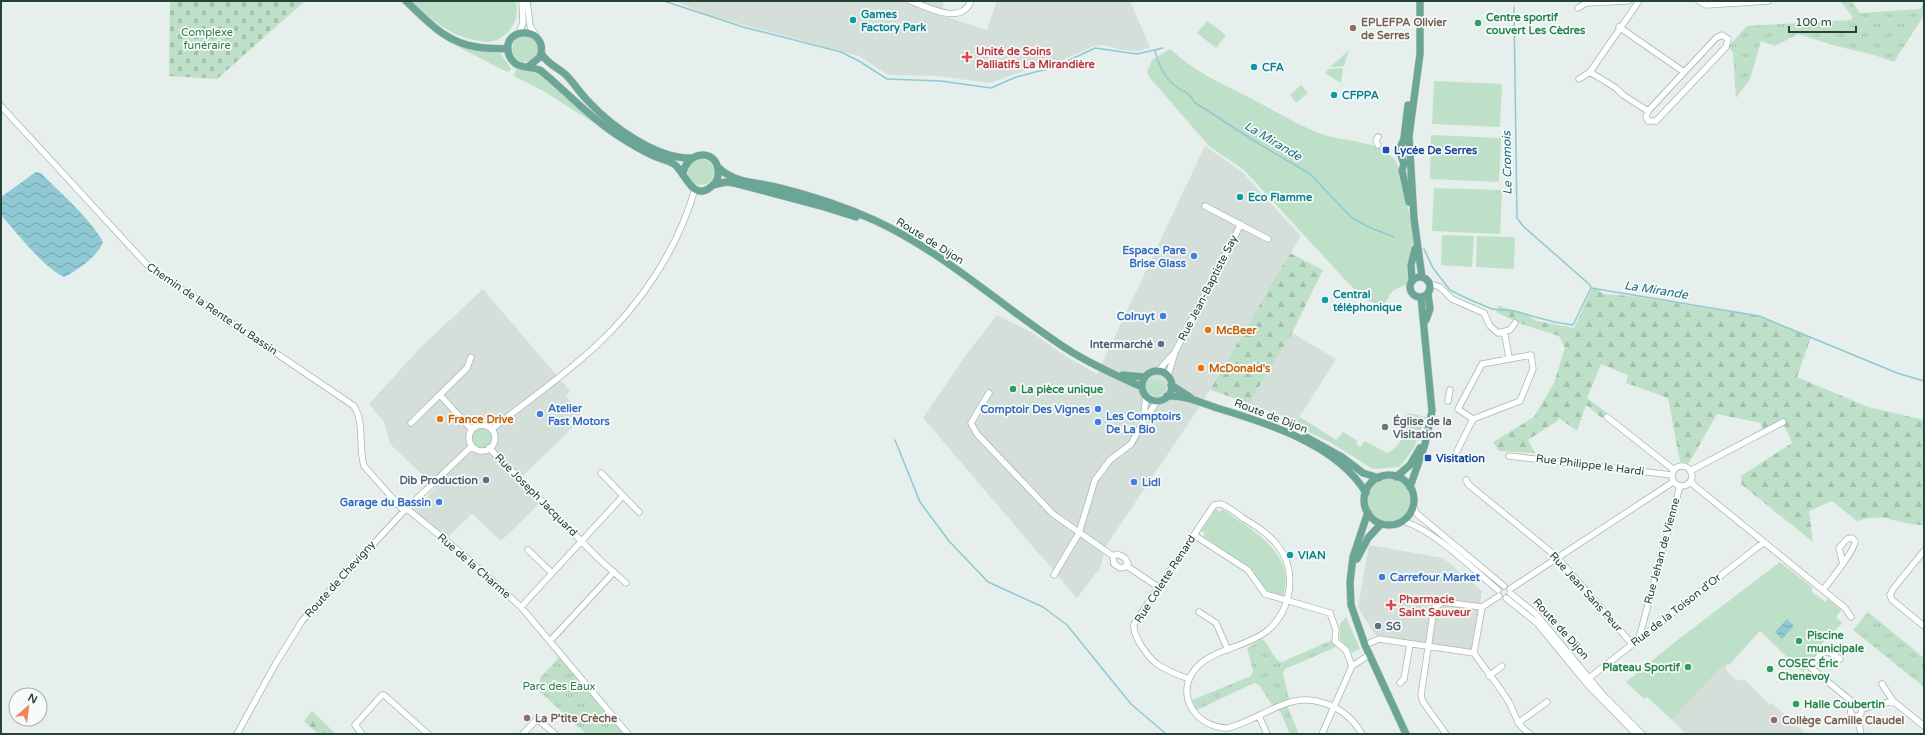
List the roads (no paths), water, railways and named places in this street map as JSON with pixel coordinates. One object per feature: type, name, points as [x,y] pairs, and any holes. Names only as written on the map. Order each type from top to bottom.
[{"type":"main road","points":[[406,1],[440,33],[453,40],[477,48],[508,50]]},
{"type":"main road","points":[[1420,1],[1420,54],[1415,84],[1406,115],[1406,141],[1416,237],[1422,277]]},
{"type":"main road","points":[[529,66],[537,61],[541,53],[541,44],[536,36],[525,32],[519,33],[510,40],[508,50],[512,61],[521,66],[529,66],[540,70],[615,134],[639,148],[672,163],[684,175],[689,186],[695,189],[708,189],[713,185],[718,177],[718,168],[714,161],[707,156],[699,155],[691,158],[677,158],[664,153],[623,131],[588,102],[565,75],[547,62],[541,53]]},
{"type":"main road","points":[[1406,141],[1401,142],[1399,150],[1404,164],[1402,170],[1403,178],[1414,219]]},
{"type":"main road","points":[[684,175],[686,163],[691,158]]},
{"type":"main road","name":"Route de Dijon","points":[[718,168],[734,178],[778,187],[848,208],[895,230],[947,263],[1068,349],[1142,387]]},
{"type":"main road","points":[[713,185],[726,182],[821,206],[850,215],[913,242]]},
{"type":"main road","points":[[1416,237],[1415,254],[1411,265],[1412,281],[1410,287],[1412,293],[1425,296]]},
{"type":"main road","points":[[1410,487],[1425,444],[1432,411],[1425,326],[1425,296],[1430,284],[1428,279],[1422,277],[1416,277],[1412,281]]},
{"type":"main road","points":[[1158,371],[1168,376],[1171,385],[1167,396],[1158,400],[1146,396],[1142,387],[1145,377],[1152,372],[1158,371]]},
{"type":"main road","name":"Route de Dijon","points":[[1113,372],[1137,377],[1145,377]]},
{"type":"main road","name":"Route de Dijon","points":[[1171,385],[1198,401]]},
{"type":"main road","name":"Route de Dijon","points":[[1167,396],[1198,401],[1253,419],[1292,434],[1319,449],[1355,478],[1366,493]]},
{"type":"main road","points":[[1253,419],[1304,435],[1342,456],[1363,473],[1379,478]]},
{"type":"main road","points":[[1396,477],[1407,468],[1421,445],[1424,443]]},
{"type":"main road","points":[[1388,476],[1396,477],[1404,481],[1410,487],[1413,494],[1414,506],[1411,513],[1403,521],[1391,525],[1381,524],[1368,512],[1365,503],[1366,493],[1371,484],[1379,478],[1388,476]]},
{"type":"main road","points":[[1368,512],[1353,557],[1350,582],[1351,606],[1369,655],[1406,734]]},
{"type":"main road","points":[[1350,582],[1361,551],[1368,538],[1381,524]]},
{"type":"street","points":[[519,33],[523,23],[522,1]]},
{"type":"street","points":[[527,1],[530,26],[536,36]]},
{"type":"street","points":[[910,1],[917,2],[947,13],[956,14],[963,12],[971,3]]},
{"type":"street","points":[[1578,8],[1586,3],[1629,1],[1630,13]]},
{"type":"street","points":[[1580,78],[1590,72],[1619,27],[1639,1]]},
{"type":"street","points":[[1699,1],[1706,5],[1722,2],[1768,1]]},
{"type":"street","points":[[1619,27],[1684,72]]},
{"type":"street","points":[[1723,35],[1727,38],[1728,43],[1726,47],[1656,122],[1651,123],[1647,120],[1646,115],[1648,111],[1718,36],[1723,35]]},
{"type":"street","points":[[1590,72],[1616,88],[1623,95],[1648,111]]},
{"type":"street","name":"Chemin de la Rente du Bassin","points":[[1,106],[149,267],[354,406],[360,415],[361,456],[364,466],[405,510]]},
{"type":"street","points":[[1378,137],[1376,141],[1378,145]]},
{"type":"street","points":[[492,429],[597,345],[640,298],[674,242],[695,189]]},
{"type":"street","points":[[1205,206],[1268,239]]},
{"type":"street","name":"Rue Jean-Baptiste Say","points":[[1168,376],[1175,352],[1241,224]]},
{"type":"street","points":[[1430,284],[1440,287],[1452,299],[1484,313],[1490,326],[1494,330],[1505,335],[1509,358]]},
{"type":"street","points":[[1502,333],[1510,330],[1515,323]]},
{"type":"street","name":"Rue Jean-Baptiste Say","points":[[1158,371],[1175,352]]},
{"type":"street","points":[[1457,451],[1473,419],[1520,401],[1533,370],[1531,355],[1482,364],[1458,409],[1473,419]]},
{"type":"street","points":[[411,423],[467,368],[471,357]]},
{"type":"street","points":[[1448,401],[1450,390]]},
{"type":"street","points":[[989,393],[971,423],[977,434],[1054,514],[1113,556],[1117,554],[1123,556],[1127,561],[1127,566],[1158,587]]},
{"type":"street","points":[[440,395],[472,430]]},
{"type":"street","points":[[1143,422],[1146,396]]},
{"type":"street","points":[[1054,576],[1079,533],[1095,480],[1110,460],[1131,444],[1143,422],[1158,400]]},
{"type":"street","points":[[1607,417],[1673,472]]},
{"type":"street","points":[[1690,472],[1783,422]]},
{"type":"street","points":[[481,425],[492,429],[495,441],[490,448],[482,451],[472,446],[469,438],[472,430],[481,425]]},
{"type":"street","name":"Route de Chevigny","points":[[237,734],[276,662],[302,621],[405,510],[472,446]]},
{"type":"street","name":"Rue Joseph Jacquard","points":[[490,448],[626,583]]},
{"type":"street","name":"Rue Philippe le Hardi","points":[[1509,456],[1673,472]]},
{"type":"street","points":[[1673,472],[1682,466],[1690,472],[1692,477],[1690,482],[1685,486],[1680,486],[1673,482]]},
{"type":"street","points":[[1673,472],[1673,482]]},
{"type":"street","points":[[601,473],[639,512]]},
{"type":"street","name":"Rue Jean Sans Peur","points":[[1466,480],[1469,485],[1557,557],[1632,644]]},
{"type":"street","points":[[1530,734],[1518,723],[1510,704],[1474,653],[1482,607],[1499,593],[1508,589],[1673,482]]},
{"type":"street","points":[[1690,482],[1845,608],[1851,617]]},
{"type":"street","name":"Rue Jehan de Vienne","points":[[1639,638],[1680,486]]},
{"type":"street","points":[[521,607],[623,496]]},
{"type":"street","name":"Rue Colette Renard","points":[[1189,679],[1157,664],[1134,633],[1136,620],[1214,505],[1220,504],[1226,506],[1264,532],[1279,546],[1287,563],[1289,575],[1287,601]]},
{"type":"street","name":"Route de Dijon","points":[[1414,506],[1418,514],[1428,524],[1508,589],[1536,614],[1603,695],[1642,734]]},
{"type":"street","name":"Rue de la Charme","points":[[405,510],[466,556],[521,607],[628,734]]},
{"type":"street","name":"Route de Dijon","points":[[1403,521],[1422,529],[1477,570],[1502,598],[1506,598],[1537,623],[1576,671],[1608,707],[1636,734]]},
{"type":"street","points":[[1194,535],[1248,570],[1264,594],[1330,614],[1336,628],[1335,641],[1346,650],[1352,666]]},
{"type":"street","name":"Rue de la Toison d'Or","points":[[1589,678],[1764,542]]},
{"type":"street","points":[[528,550],[552,573]]},
{"type":"street","points":[[1924,551],[1890,594],[1892,600],[1924,625]]},
{"type":"street","points":[[1113,556],[1113,561],[1116,566],[1123,568],[1127,566]]},
{"type":"street","points":[[1823,590],[1843,564]]},
{"type":"street","points":[[550,641],[614,572]]},
{"type":"street","points":[[1506,598],[1508,589]]},
{"type":"street","points":[[1287,601],[1278,618],[1266,632],[1200,664],[1189,679],[1187,697],[1190,706],[1195,714],[1212,726],[1228,731],[1282,705],[1294,701],[1318,701],[1334,707],[1348,716],[1362,734]]},
{"type":"street","points":[[1446,734],[1421,698],[1434,608],[1443,602],[1482,607]]},
{"type":"street","points":[[1199,612],[1216,623],[1228,650]]},
{"type":"street","points":[[1365,645],[1379,639],[1474,653]]},
{"type":"street","points":[[1400,682],[1404,679],[1410,644]]},
{"type":"street","points":[[1840,659],[1829,652],[1822,653],[1810,667],[1840,693],[1862,709],[1893,701]]},
{"type":"street","points":[[1322,734],[1352,666],[1369,655]]},
{"type":"street","points":[[1489,676],[1502,666]]},
{"type":"street","points":[[1576,671],[1589,678]]},
{"type":"street","points":[[1882,684],[1893,701],[1924,726]]},
{"type":"street","points":[[1840,693],[1851,709],[1852,714],[1857,716]]},
{"type":"street","points":[[362,734],[355,725],[382,695],[384,695],[428,734]]},
{"type":"street","points":[[1518,723],[1547,702]]},
{"type":"street","points":[[1851,709],[1856,705]]},
{"type":"street","points":[[1857,716],[1861,714],[1862,709]]},
{"type":"street","points":[[1259,716],[1267,734]]},
{"type":"street","points":[[1857,716],[1861,734]]},
{"type":"street","points":[[523,734],[537,719],[555,734]]},
{"type":"street","points":[[1626,734],[1630,728]]},
{"type":"water","points":[[36,172],[41,173],[74,206],[91,224],[103,242],[92,258],[81,267],[64,277],[39,258],[1,215],[1,197]]},
{"type":"water","points":[[1787,619],[1794,626],[1782,639],[1775,632]]},
{"type":"waterway","points":[[664,1],[743,27],[841,52],[859,61],[887,79],[941,81],[991,88],[1016,77],[1055,67],[1095,48],[1137,54],[1163,48]]},
{"type":"waterway","name":"Le Cromois","points":[[1514,7],[1517,218],[1523,226],[1590,285],[1591,288]]},
{"type":"waterway","name":"La Mirande","points":[[1155,50],[1160,65],[1168,79],[1175,86],[1188,94],[1194,102],[1256,142],[1310,174],[1352,218],[1371,228],[1394,237]]},
{"type":"waterway","name":"La Mirande","points":[[1424,249],[1433,268],[1450,290],[1492,309],[1514,311],[1554,322],[1573,325],[1591,288],[1759,316],[1897,373],[1924,381]]},
{"type":"waterway","points":[[895,440],[920,502],[949,541],[988,582],[1043,607],[1067,625],[1131,704],[1166,734]]},
{"type":"place","name":"Games Factory Park","points":[[853,20]]},
{"type":"place","name":"Centre sportif couvert Les Cèdres","points":[[1478,23]]},
{"type":"place","name":"EPLEFPA Olivier de Serres","points":[[1353,28]]},
{"type":"place","name":"Unité de Soins Palliatifs La Mirandière","points":[[967,57]]},
{"type":"place","name":"CFA","points":[[1254,67]]},
{"type":"place","name":"CFPPA","points":[[1334,95]]},
{"type":"place","name":"Lycée De Serres","points":[[1386,150]]},
{"type":"place","name":"Eco Flamme","points":[[1240,197]]},
{"type":"place","name":"Espace Pare Brise Glass","points":[[1194,256]]},
{"type":"place","name":"Central téléphonique","points":[[1325,300]]},
{"type":"place","name":"Colruyt","points":[[1163,316]]},
{"type":"place","name":"McBeer","points":[[1208,330]]},
{"type":"place","name":"Intermarché","points":[[1161,344]]},
{"type":"place","name":"McDonald's","points":[[1201,368]]},
{"type":"place","name":"La pièce unique","points":[[1013,389]]},
{"type":"place","name":"Comptoir Des Vignes","points":[[1098,409]]},
{"type":"place","name":"Atelier Fast Motors","points":[[540,414]]},
{"type":"place","name":"France Drive","points":[[440,419]]},
{"type":"place","name":"Les Comptoirs De La Bio","points":[[1098,422]]},
{"type":"place","name":"Église de la Visitation","points":[[1385,427]]},
{"type":"place","name":"Visitation","points":[[1428,458]]},
{"type":"place","name":"Dib Production","points":[[486,480]]},
{"type":"place","name":"Lidl","points":[[1134,482]]},
{"type":"place","name":"Garage du Bassin","points":[[439,502]]},
{"type":"place","name":"VIAN","points":[[1290,555]]},
{"type":"place","name":"Carrefour Market","points":[[1382,577]]},
{"type":"place","name":"Pharmacie Saint Sauveur","points":[[1391,605]]},
{"type":"place","name":"SG","points":[[1378,626]]},
{"type":"place","name":"Piscine municipale","points":[[1799,641]]},
{"type":"place","name":"Plateau Sportif","points":[[1688,667]]},
{"type":"place","name":"COSEC Éric Chenevoy","points":[[1770,669]]},
{"type":"place","name":"Halle Coubertin","points":[[1796,704]]},
{"type":"place","name":"La P’tite Crèche","points":[[527,718]]},
{"type":"place","name":"Collège Camille Claudel","points":[[1774,720]]},
{"type":"park label","name":"Complexe funéraire","points":[[207,38]]},
{"type":"park label","name":"Parc des Eaux","points":[[559,686]]}]
